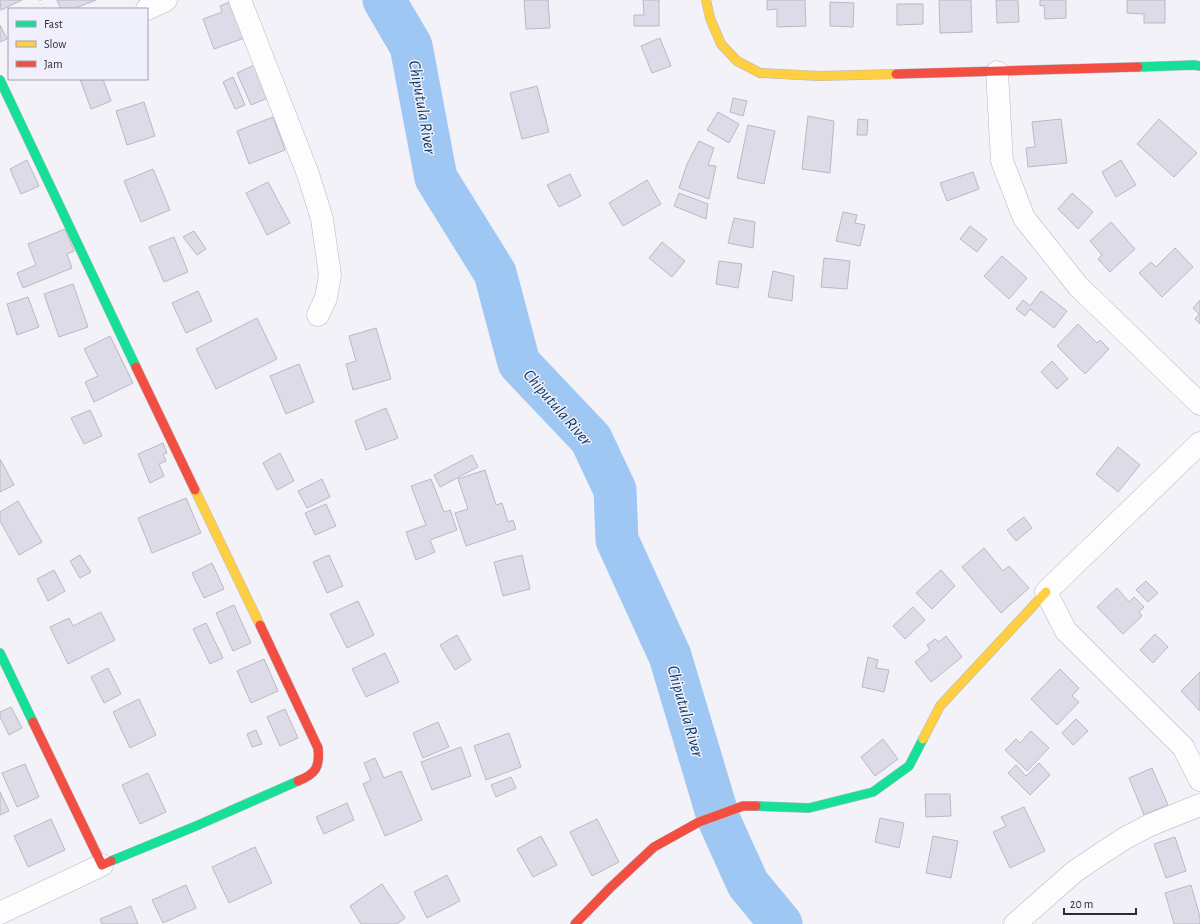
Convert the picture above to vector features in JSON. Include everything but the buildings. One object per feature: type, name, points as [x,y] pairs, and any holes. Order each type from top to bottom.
[{"type":"street","points":[[148,9],[166,0]]},
{"type":"street","points":[[240,0],[308,174],[322,219],[330,275],[326,298],[318,315]]},
{"type":"street","points":[[706,0],[710,18],[721,44],[737,61],[760,73],[819,76],[1200,66]]},
{"type":"street","points":[[997,72],[1002,161],[1024,218],[1078,286],[1200,404]]},
{"type":"street","points":[[0,80],[318,748],[319,759],[315,771],[304,779],[102,865],[0,914]]},
{"type":"street","points":[[575,924],[610,888],[654,847],[699,822],[743,806],[809,808],[873,792],[909,766],[940,706],[1046,592],[1200,443]]},
{"type":"street","points":[[1046,592],[1066,631],[1183,747],[1200,780]]},
{"type":"street","points":[[0,653],[102,865]]},
{"type":"street","points":[[1015,924],[1074,872],[1105,851],[1150,825],[1200,805]]},
{"type":"waterway","name":"Chiputula River","points":[[384,0],[411,46],[436,178],[495,273],[519,363],[591,439],[615,490],[617,540],[670,656],[719,820],[748,884],[781,924]]},
{"type":"traffic: fast","points":[[1138,67],[1200,66]]},
{"type":"traffic: fast","points":[[0,80],[136,367]]},
{"type":"traffic: fast","points":[[0,653],[33,722]]},
{"type":"traffic: fast","points":[[756,806],[809,808],[873,792],[909,766],[923,739]]},
{"type":"traffic: fast","points":[[111,861],[196,826],[298,781]]},
{"type":"traffic: slow","points":[[706,0],[710,18],[721,44],[737,61],[760,73],[819,76],[896,74]]},
{"type":"traffic: slow","points":[[195,490],[260,625]]},
{"type":"traffic: slow","points":[[923,739],[940,706],[1046,592]]},
{"type":"traffic: jam","points":[[896,74],[1138,67]]},
{"type":"traffic: jam","points":[[136,367],[195,490]]},
{"type":"traffic: jam","points":[[260,625],[318,748],[316,769],[309,776],[298,781]]},
{"type":"traffic: jam","points":[[33,722],[102,865],[111,861]]},
{"type":"traffic: jam","points":[[575,924],[610,888],[654,847],[699,822],[743,806],[756,806]]}]
